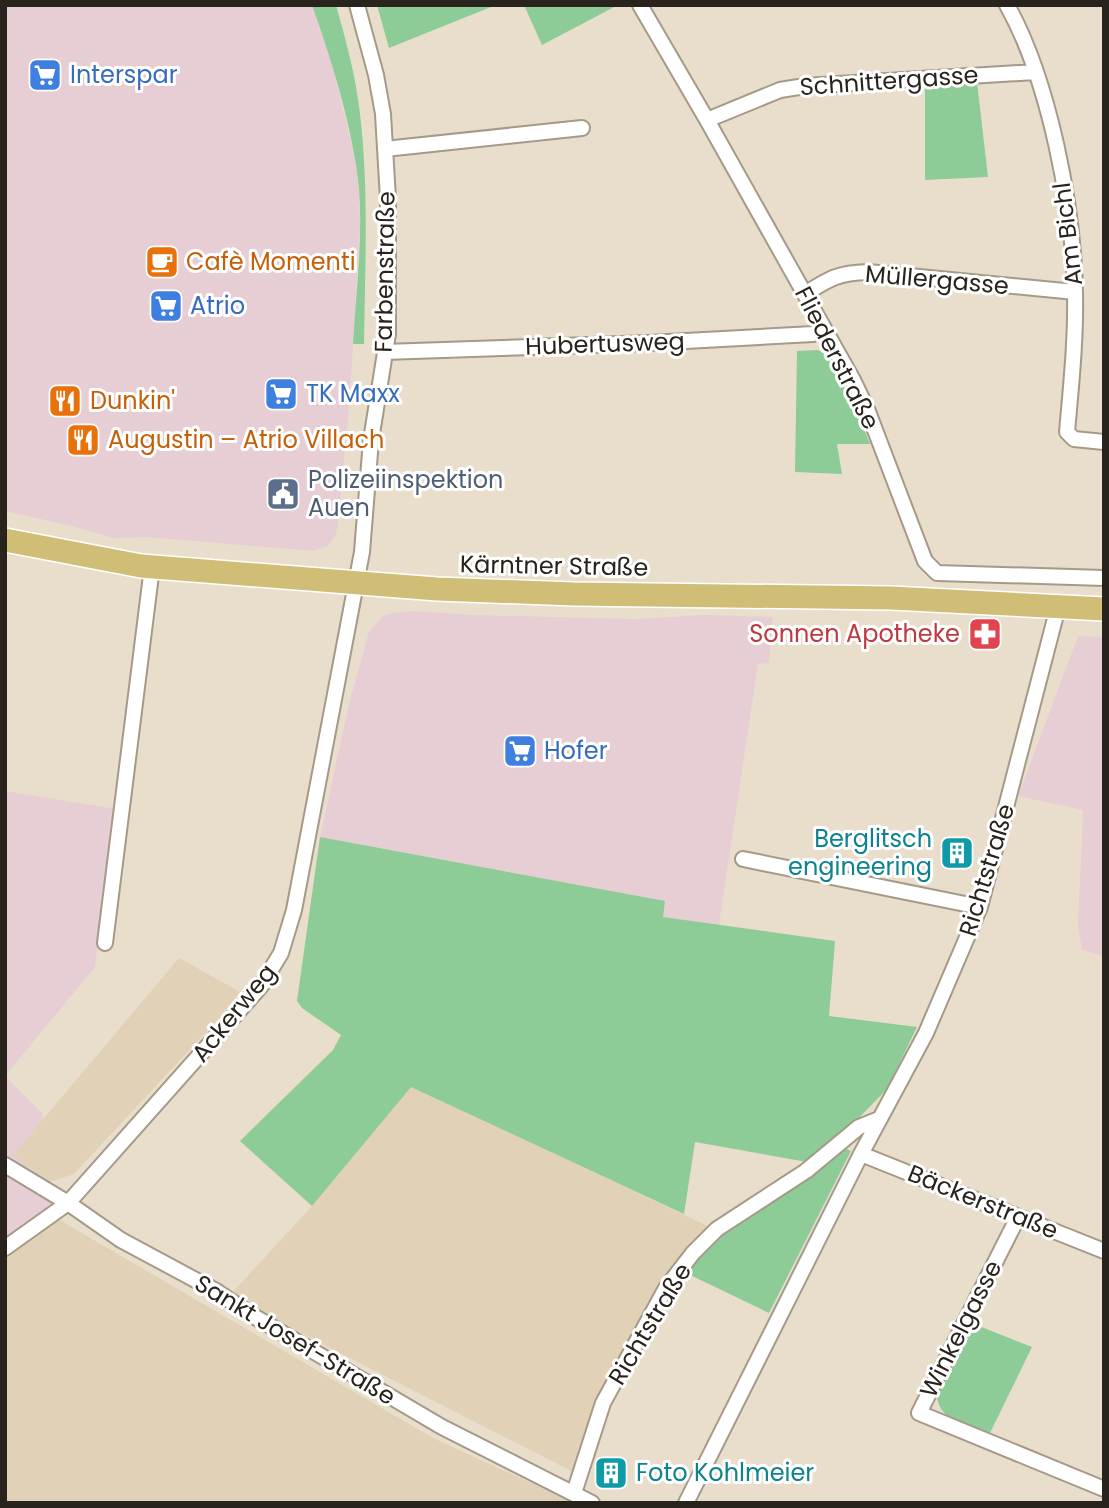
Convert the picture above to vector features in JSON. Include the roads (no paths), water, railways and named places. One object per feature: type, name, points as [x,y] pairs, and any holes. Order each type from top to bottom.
[{"type":"main road","name":"Kärntner Straße","points":[[5,540],[152,567],[356,583],[527,592],[891,598],[1104,609]]},
{"type":"street","name":"Farbenstraße","points":[[356,583],[362,552],[371,440],[388,334],[388,199],[385,149],[376,75],[358,5]]},
{"type":"street","name":"Fliederstraße","points":[[640,5],[805,294],[867,409],[925,561],[937,573],[1104,578]]},
{"type":"street","name":"Am Bichl","points":[[1007,5],[1035,72],[1059,158],[1069,224],[1075,292],[1068,432],[1074,439],[1104,442]]},
{"type":"street","name":"Schnittergasse","points":[[707,120],[780,90],[805,86],[1035,72]]},
{"type":"street","points":[[385,149],[582,128]]},
{"type":"street","name":"Müllergasse","points":[[805,294],[828,279],[845,273],[868,272],[1075,292]]},
{"type":"street","name":"Hubertusweg","points":[[384,352],[676,342],[813,334],[824,329]]},
{"type":"street","points":[[105,943],[152,567]]},
{"type":"street","name":"Ackerweg","points":[[5,1248],[68,1203],[261,986],[281,953],[294,910],[356,583]]},
{"type":"street","name":"Richtstraße","points":[[686,1503],[861,1153],[935,1013],[980,907],[1058,607]]},
{"type":"street","points":[[743,859],[980,907]]},
{"type":"street","name":"Richtstraße","points":[[574,1493],[603,1403],[666,1288],[693,1253],[717,1229],[806,1171],[859,1127],[879,1119]]},
{"type":"street","name":"Bäckerstraße","points":[[861,1153],[1104,1251]]},
{"type":"street","name":"Sankt Josef-Straße","points":[[5,1165],[68,1203],[121,1240],[216,1291],[250,1314],[442,1427],[592,1503]]},
{"type":"street","name":"Winkelgasse","points":[[1018,1217],[919,1413],[1104,1489]]},
{"type":"place","name":"Interspar","points":[[45,75]]},
{"type":"place","name":"Cafè Momenti","points":[[162,262]]},
{"type":"place","name":"Atrio","points":[[166,306]]},
{"type":"place","name":"TK Maxx","points":[[281,394]]},
{"type":"place","name":"Dunkin'","points":[[65,401]]},
{"type":"place","name":"Augustin – Atrio Villach","points":[[83,440]]},
{"type":"place","name":"Polizeiinspektion Auen","points":[[283,494]]},
{"type":"place","name":"Sonnen Apotheke","points":[[985,634]]},
{"type":"place","name":"Hofer","points":[[520,751]]},
{"type":"place","name":"Berglitsch engineering","points":[[957,853]]},
{"type":"place","name":"Foto Kohlmeier","points":[[611,1473]]}]
